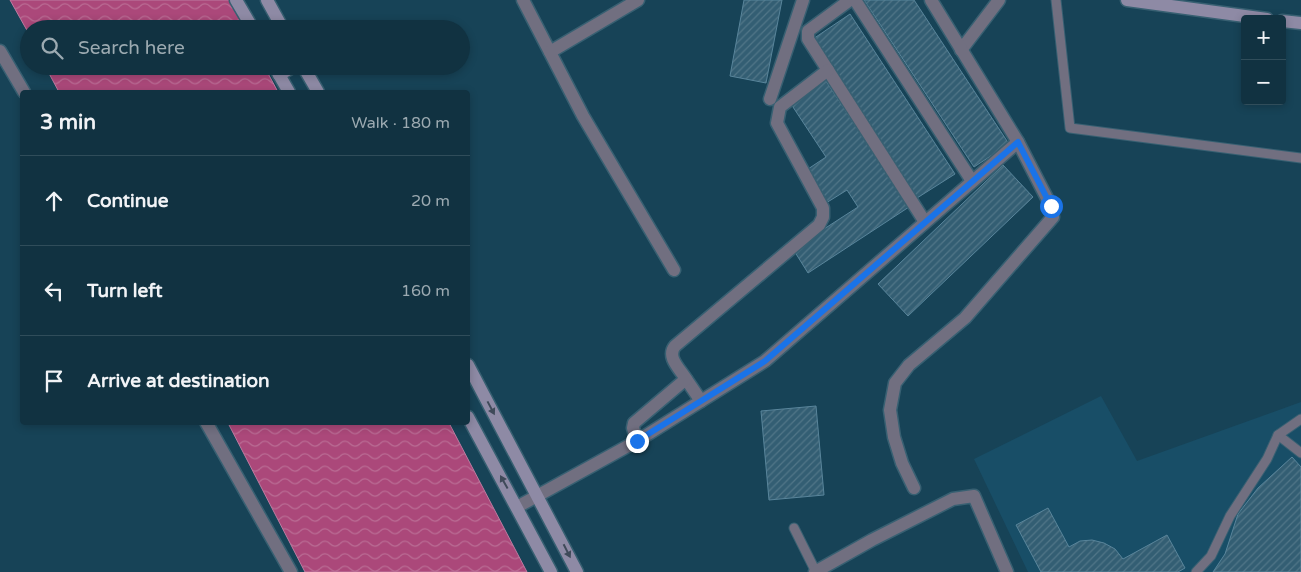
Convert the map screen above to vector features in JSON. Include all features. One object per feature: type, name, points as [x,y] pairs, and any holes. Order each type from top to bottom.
[{"type":"street","points":[[236,0],[247,20]]},
{"type":"street","points":[[267,0],[278,20]]},
{"type":"street","points":[[523,0],[583,116],[674,270]]},
{"type":"street","points":[[550,52],[638,0]]},
{"type":"street","points":[[770,99],[803,0]]},
{"type":"street","points":[[850,0],[808,31],[808,39],[925,222]]},
{"type":"street","points":[[855,0],[972,181]]},
{"type":"street","points":[[914,488],[902,464],[894,437],[890,410],[895,383],[909,365],[965,318],[1053,217],[1051,206],[1018,142],[931,0]]},
{"type":"street","points":[[961,50],[999,0]]},
{"type":"street","points":[[1127,0],[1156,2],[1241,15]]},
{"type":"street","points":[[1286,21],[1301,23]]},
{"type":"street","points":[[0,51],[23,90]]},
{"type":"street","points":[[701,401],[672,357],[675,346],[819,225],[823,217],[822,208],[777,123],[777,115],[780,106],[828,70]]},
{"type":"street","points":[[279,75],[289,90]]},
{"type":"street","points":[[308,75],[317,90]]},
{"type":"street","points":[[517,507],[637,441],[765,361],[1018,142]]},
{"type":"street","points":[[470,369],[577,572]]},
{"type":"street","points":[[637,441],[634,423],[686,379]]},
{"type":"street","points":[[470,421],[551,572]]},
{"type":"street","points":[[208,425],[291,572]]},
{"type":"street","points":[[816,572],[872,540],[952,499],[974,496],[1007,572]]},
{"type":"lane","points":[[1056,0],[1070,128],[1301,158]]},
{"type":"lane","points":[[1196,572],[1211,556],[1230,516],[1267,459],[1278,435],[1301,419]]},
{"type":"lane","points":[[1278,435],[1301,453]]},
{"type":"lane","points":[[794,528],[816,572]]},
{"type":"shaded area","points":[[1101,396],[1137,461],[1301,402],[1301,572],[1028,572],[974,459]]},
{"type":"water","points":[[10,0],[230,0],[240,20],[21,20]]},
{"type":"water","points":[[50,75],[269,75],[277,90],[58,90]]},
{"type":"water","points":[[229,425],[450,425],[527,572],[305,572]]},
{"type":"building","points":[[744,0],[782,0],[766,83],[730,76]]},
{"type":"building","points":[[864,0],[914,0],[1009,144],[974,167]]},
{"type":"building","points":[[850,14],[955,174],[917,198],[813,39]]},
{"type":"building","points":[[824,78],[909,207],[808,273],[793,249],[858,207],[847,190],[826,203],[805,171],[826,157],[789,101]]},
{"type":"building","points":[[1003,165],[1033,197],[908,316],[878,284]]},
{"type":"building","points":[[816,406],[824,495],[769,500],[761,411]]},
{"type":"building","points":[[1292,457],[1301,467],[1301,572],[1213,572],[1225,554],[1238,514],[1258,488]]},
{"type":"building","points":[[1048,508],[1069,547],[1080,541],[1092,540],[1104,543],[1115,549],[1123,559],[1167,535],[1185,568],[1178,572],[1041,572],[1016,525]]},
{"type":"route","points":[[637,441],[765,361],[1018,142],[1051,206]]}]
